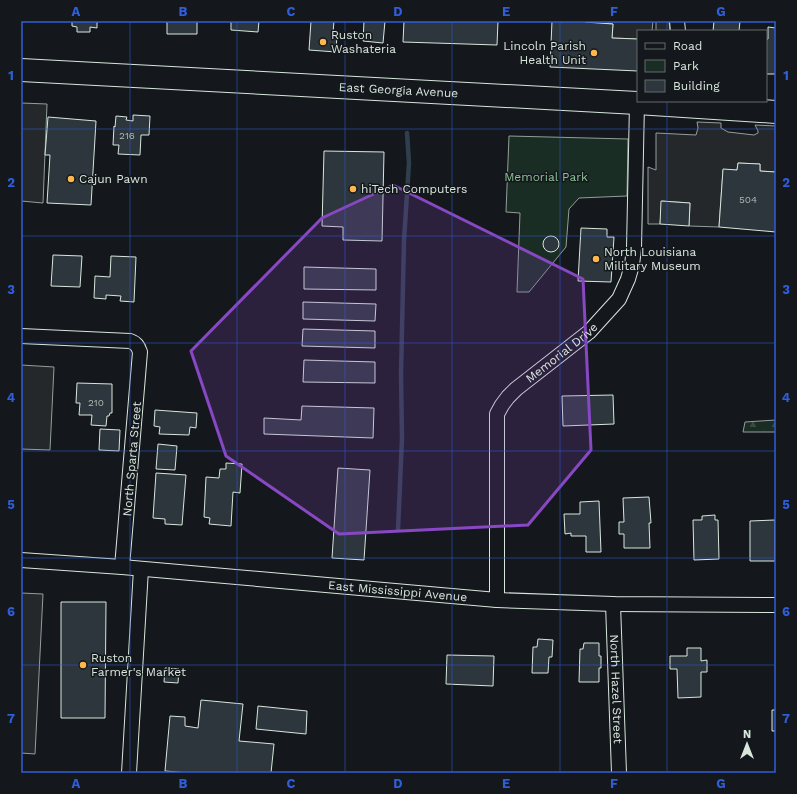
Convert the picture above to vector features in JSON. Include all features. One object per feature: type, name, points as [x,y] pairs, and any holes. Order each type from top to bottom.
[{"type":"main road","name":"East Georgia Avenue","points":[[21,70],[637,104],[685,104],[776,112]]},
{"type":"street","name":"Memorial Drive","points":[[497,600],[498,414],[502,405],[516,389],[590,332],[614,306],[623,291],[634,257],[637,104]]},
{"type":"street","name":"North Sparta Street","points":[[21,336],[130,341],[135,342],[139,346],[140,352],[122,567]]},
{"type":"street","name":"East Mississippi Avenue","points":[[21,560],[122,567],[497,600],[613,604],[776,605]]},
{"type":"street","points":[[131,772],[141,569]]},
{"type":"street","name":"North Hazel Street","points":[[613,604],[619,773]]},
{"type":"highlighted area","points":[[393,185],[583,279],[591,450],[528,525],[339,534],[226,456],[191,351],[322,218]]},
{"type":"green space","name":"Memorial Park","points":[[509,136],[628,139],[627,196],[579,198],[569,209],[566,247],[529,292],[517,292],[520,213],[506,212]]},
{"type":"green space","points":[[776,420],[776,432],[743,432],[745,422]]},
{"type":"shaded area","points":[[608,21],[653,21],[652,30],[637,30],[637,39],[612,38],[613,24],[608,23]]},
{"type":"shaded area","points":[[656,21],[669,21],[670,30],[656,30]]},
{"type":"shaded area","points":[[21,103],[47,104],[43,203],[21,201]]},
{"type":"shaded area","points":[[697,122],[721,123],[721,128],[728,132],[754,135],[758,133],[755,125],[776,126],[776,172],[760,171],[760,164],[738,163],[737,170],[723,170],[719,227],[689,226],[690,203],[662,201],[660,224],[648,224],[648,167],[656,170],[656,133],[696,135],[698,128]]},
{"type":"shaded area","points":[[21,365],[54,367],[50,450],[21,449]]},
{"type":"shaded area","points":[[21,593],[43,594],[35,754],[21,753]]},
{"type":"building","points":[[72,21],[97,21],[97,28],[90,27],[90,32],[77,32],[77,27],[72,26]]},
{"type":"building","points":[[167,21],[197,21],[197,34],[167,34]]},
{"type":"building","points":[[231,21],[259,21],[258,32],[231,30]]},
{"type":"building","name":"Ruston Washateria","points":[[311,21],[334,21],[333,33],[337,33],[336,52],[309,50]]},
{"type":"building","points":[[364,21],[385,21],[383,43],[363,41]]},
{"type":"building","points":[[404,21],[498,21],[497,45],[403,42]]},
{"type":"building","name":"Lincoln Parish Health Unit","points":[[552,21],[585,21],[613,24],[612,38],[637,39],[637,71],[550,67]]},
{"type":"building","points":[[714,21],[740,21],[739,30],[713,30]]},
{"type":"building","points":[[768,27],[776,28],[776,74],[767,74]]},
{"type":"building","points":[[133,115],[150,116],[149,135],[141,135],[140,155],[118,154],[119,145],[113,145],[116,116],[127,117],[126,120],[133,121]]},
{"type":"building","name":"Cajun Pawn","points":[[48,117],[96,121],[91,205],[47,203],[50,155],[45,155]]},
{"type":"building","name":"hiTech Computers","points":[[324,151],[384,152],[382,241],[343,240],[343,227],[322,226]]},
{"type":"building","points":[[738,163],[760,164],[760,171],[776,172],[776,232],[719,227],[723,169],[737,170]]},
{"type":"building","points":[[661,201],[690,203],[689,226],[660,224]]},
{"type":"building","name":"North Louisiana Military Museum","points":[[581,228],[607,229],[607,237],[614,237],[611,282],[578,281]]},
{"type":"building","points":[[551,236],[558,241],[559,244],[554,251],[551,252],[544,247],[543,244],[548,237]]},
{"type":"building","points":[[53,255],[82,256],[80,287],[51,286]]},
{"type":"building","points":[[111,256],[136,257],[134,302],[120,301],[121,296],[106,295],[106,299],[94,298],[95,276],[110,277]]},
{"type":"building","points":[[304,267],[376,269],[376,290],[304,289]]},
{"type":"building","points":[[303,302],[376,304],[375,321],[303,319]]},
{"type":"building","points":[[303,329],[375,331],[375,348],[302,346]]},
{"type":"building","points":[[304,360],[375,362],[375,383],[303,382]]},
{"type":"building","points":[[77,383],[112,384],[112,413],[107,416],[106,426],[91,425],[92,415],[79,415],[80,403],[76,403]]},
{"type":"building","points":[[613,395],[614,424],[563,426],[562,396]]},
{"type":"building","points":[[302,406],[374,408],[373,438],[264,434],[264,418],[301,420]]},
{"type":"building","points":[[155,410],[197,413],[196,428],[190,427],[189,435],[159,434],[160,427],[154,426]]},
{"type":"building","points":[[100,429],[120,430],[119,451],[99,450]]},
{"type":"building","points":[[158,444],[177,446],[175,470],[156,469]]},
{"type":"building","points":[[226,463],[242,464],[240,493],[233,492],[231,526],[209,524],[210,518],[204,517],[206,477],[219,478],[220,469],[226,469]]},
{"type":"building","points":[[338,468],[370,470],[364,560],[332,558]]},
{"type":"building","points":[[156,473],[186,475],[182,525],[165,524],[165,519],[153,518]]},
{"type":"building","points":[[649,497],[651,523],[649,523],[650,548],[624,548],[624,534],[619,534],[619,522],[624,522],[623,498]]},
{"type":"building","points":[[599,501],[601,552],[586,552],[586,536],[571,536],[571,533],[565,534],[564,514],[580,514],[580,502]]},
{"type":"building","points":[[715,515],[715,520],[718,520],[719,559],[694,560],[693,520],[702,520],[702,516]]},
{"type":"building","points":[[775,520],[775,561],[750,561],[750,521]]},
{"type":"building","points":[[61,602],[106,602],[105,718],[61,718]]},
{"type":"building","points":[[538,639],[553,640],[552,657],[549,657],[548,673],[532,673],[533,647],[537,647]]},
{"type":"building","points":[[584,643],[599,643],[601,668],[599,668],[599,682],[579,682],[580,649],[583,649]]},
{"type":"building","points":[[687,648],[701,648],[701,661],[707,660],[707,672],[701,672],[701,697],[678,698],[677,669],[670,669],[670,656],[687,656]]},
{"type":"building","points":[[447,655],[494,656],[493,686],[446,684]]},
{"type":"building","points":[[165,668],[179,669],[178,683],[164,682]]},
{"type":"building","points":[[201,700],[243,704],[239,741],[274,744],[271,773],[189,773],[165,771],[170,716],[185,717],[185,726],[198,728]]},
{"type":"building","points":[[258,706],[307,711],[306,734],[256,729]]},
{"type":"building","points":[[772,710],[776,710],[776,731],[772,731]]},
{"type":"waterway","points":[[398,530],[402,438],[401,374],[404,240],[409,163],[407,133]]},
{"type":"place","name":"Ruston Washateria","points":[[323,42]]},
{"type":"place","name":"Lincoln Parish Health Unit","points":[[594,53]]},
{"type":"place","name":"Cajun Pawn","points":[[71,179]]},
{"type":"place","name":"hiTech Computers","points":[[353,189]]},
{"type":"place","name":"North Louisiana Military Museum","points":[[596,259]]},
{"type":"place","name":"Ruston Farmer's Market","points":[[83,665]]}]
